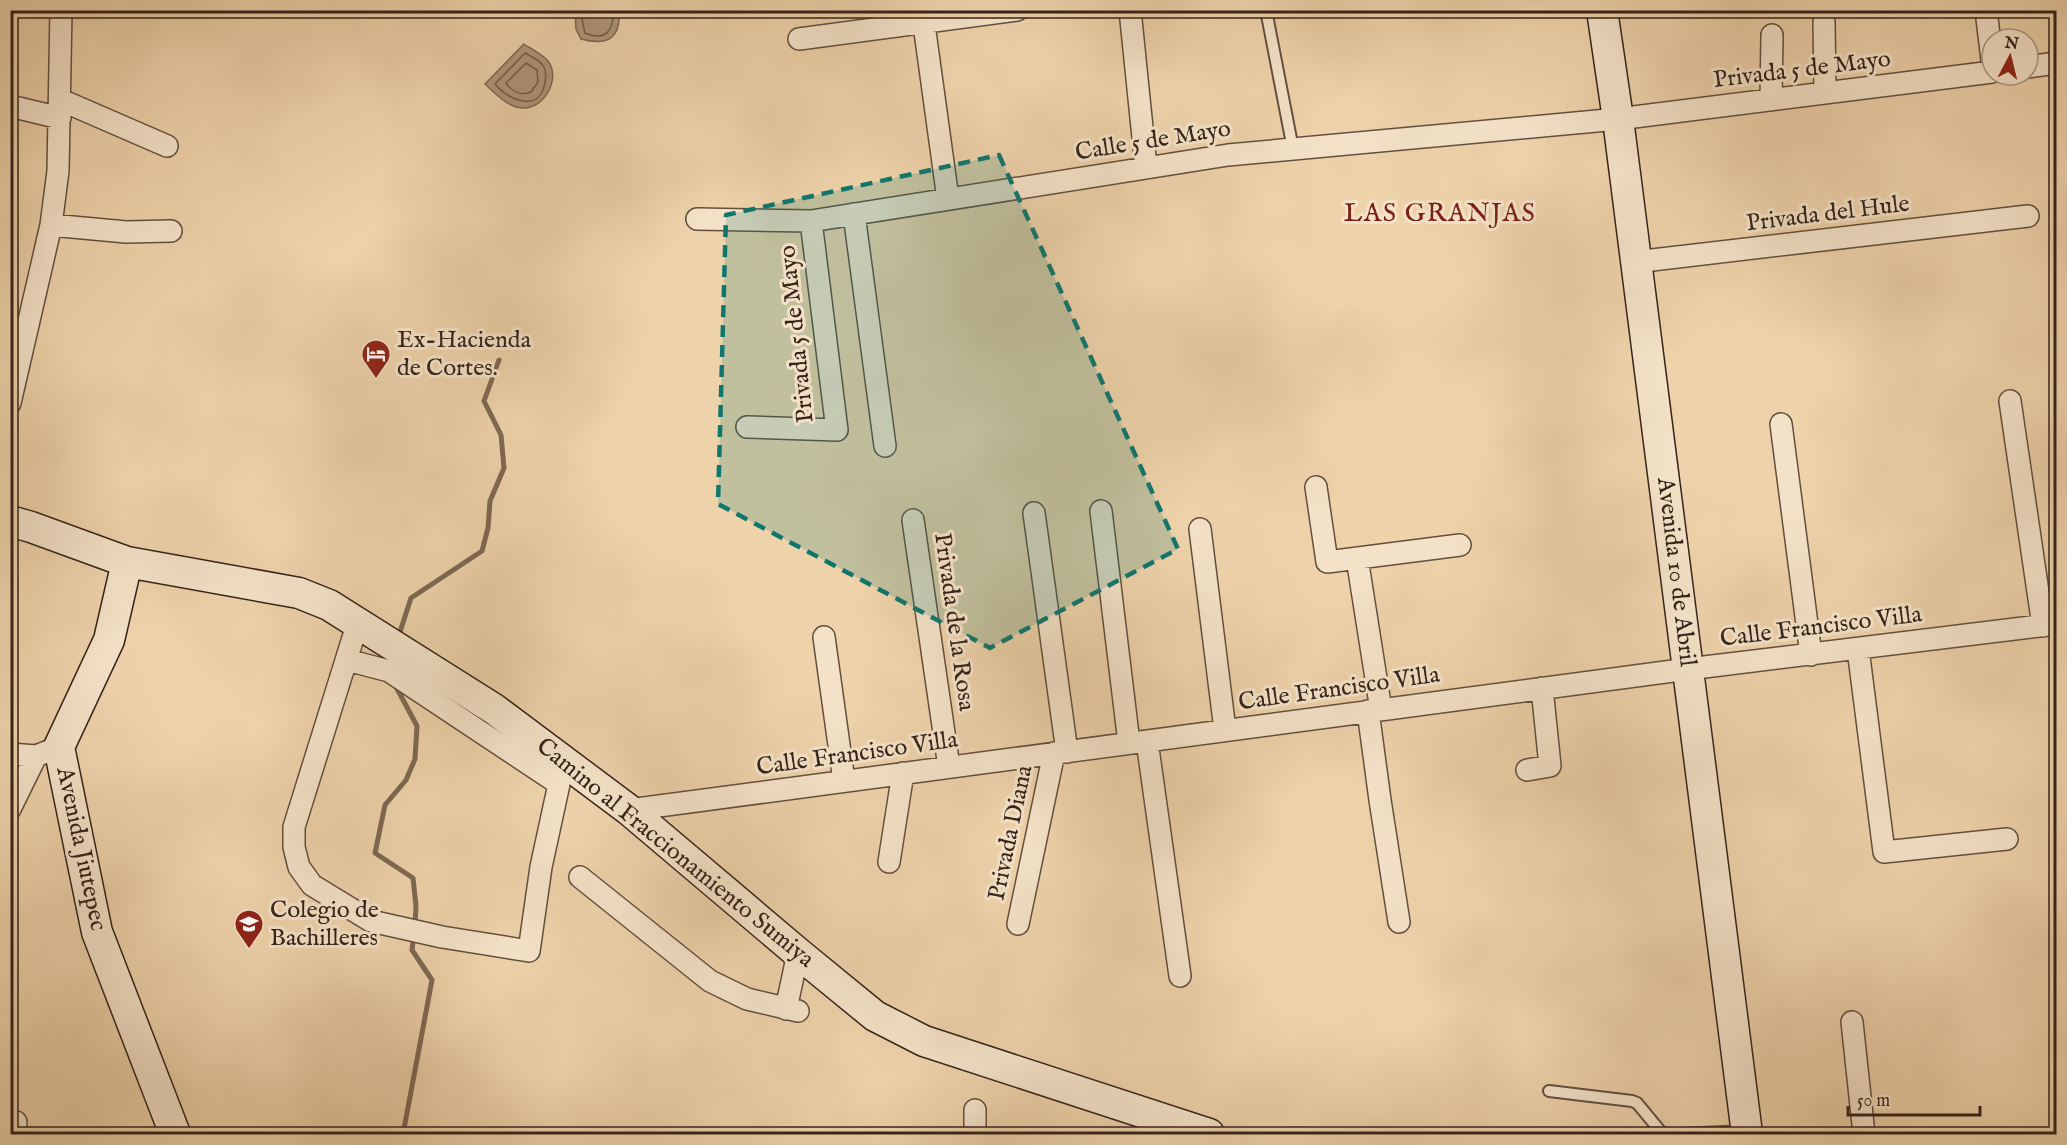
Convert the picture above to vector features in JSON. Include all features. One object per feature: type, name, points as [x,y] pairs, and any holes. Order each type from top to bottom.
[{"type":"street","points":[[11,393],[51,225],[58,171],[62,10]]},
{"type":"street","points":[[799,39],[923,16],[1017,10]]},
{"type":"street","points":[[1130,10],[1146,168]]},
{"type":"street","name":"Avenida 10 de Abril","points":[[1602,10],[1618,119],[1747,1133]]},
{"type":"street","points":[[1986,10],[1988,27]]},
{"type":"street","points":[[923,16],[948,199]]},
{"type":"street","points":[[1824,22],[1825,93]]},
{"type":"street","points":[[1771,100],[1772,35]]},
{"type":"street","points":[[2040,65],[2056,63]]},
{"type":"street","name":"Privada 5 de Mayo","points":[[1618,119],[1980,74]]},
{"type":"street","points":[[10,106],[60,109],[167,146]]},
{"type":"street","name":"Calle 5 de Mayo","points":[[697,219],[811,221],[1228,155],[1618,119]]},
{"type":"street","points":[[854,214],[885,446]]},
{"type":"street","name":"Privada del Hule","points":[[1635,262],[2028,216]]},
{"type":"street","name":"Privada 5 de Mayo","points":[[747,427],[837,430],[811,221]]},
{"type":"street","points":[[51,225],[126,232],[171,231]]},
{"type":"street","points":[[2010,401],[2050,625]]},
{"type":"street","points":[[1781,424],[1811,655]]},
{"type":"street","points":[[1316,487],[1327,562],[1460,545]]},
{"type":"street","points":[[1101,511],[1138,742],[1180,976]]},
{"type":"street","name":"Privada Diana","points":[[1018,924],[1061,752],[1034,513]]},
{"type":"street","name":"Privada de la Rosa","points":[[913,520],[949,767]]},
{"type":"street","name":"Camino al Fraccionamiento Sumiya","points":[[10,521],[32,526],[127,562],[299,593],[329,605],[494,709],[629,810],[875,1016],[924,1041],[1209,1134]]},
{"type":"street","points":[[1200,529],[1225,730]]},
{"type":"street","points":[[1357,558],[1375,710],[1380,800],[1399,922]]},
{"type":"street","name":"Avenida Jiutepec","points":[[127,562],[110,640],[48,751],[97,932],[175,1134]]},
{"type":"street","points":[[347,660],[389,671],[559,784],[541,867],[529,951],[442,937],[371,921],[312,885],[299,867],[294,847],[294,827],[358,622]]},
{"type":"street","name":"Calle Francisco Villa","points":[[629,810],[1542,688],[2050,625]]},
{"type":"street","points":[[824,637],[844,781]]},
{"type":"street","points":[[1858,649],[1884,852],[2007,839]]},
{"type":"street","points":[[1527,770],[1550,766],[1542,688]]},
{"type":"street","points":[[10,753],[48,751]]},
{"type":"street","points":[[10,809],[48,751]]},
{"type":"street","points":[[889,862],[903,773]]},
{"type":"street","points":[[580,877],[710,981],[747,999],[792,1010],[798,953]]},
{"type":"street","points":[[1852,1022],[1864,1134]]},
{"type":"street","points":[[975,1110],[975,1134]]},
{"type":"lane","points":[[1266,10],[1293,149]]},
{"type":"lane","points":[[1549,1091],[1632,1101],[1637,1103],[1661,1132],[1668,1134]]},
{"type":"lane","points":[[1680,1134],[1747,1133]]},
{"type":"highlighted area","points":[[999,155],[1178,549],[990,648],[718,504],[726,215]]},
{"type":"water","points":[[575,11],[619,11],[618,28],[611,38],[605,41],[581,39],[576,29]]},
{"type":"water","points":[[524,44],[548,61],[553,75],[549,90],[539,103],[519,108],[498,96],[485,84]]},
{"type":"waterway","points":[[398,638],[411,598],[482,551],[488,528],[490,501],[504,468],[501,435],[484,401],[499,360]]},
{"type":"waterway","points":[[394,683],[417,726],[415,759],[406,780],[385,805],[375,853],[413,878],[416,906],[415,925]]},
{"type":"waterway","points":[[403,1134],[432,980],[412,950],[414,934]]},
{"type":"place","name":"Ex-Hacienda de Cortes.","points":[[376,380]]},
{"type":"place","name":"Colegio de Bachilleres","points":[[249,950]]},
{"type":"district","name":"LAS GRANJAS","points":[[1440,213]]}]
